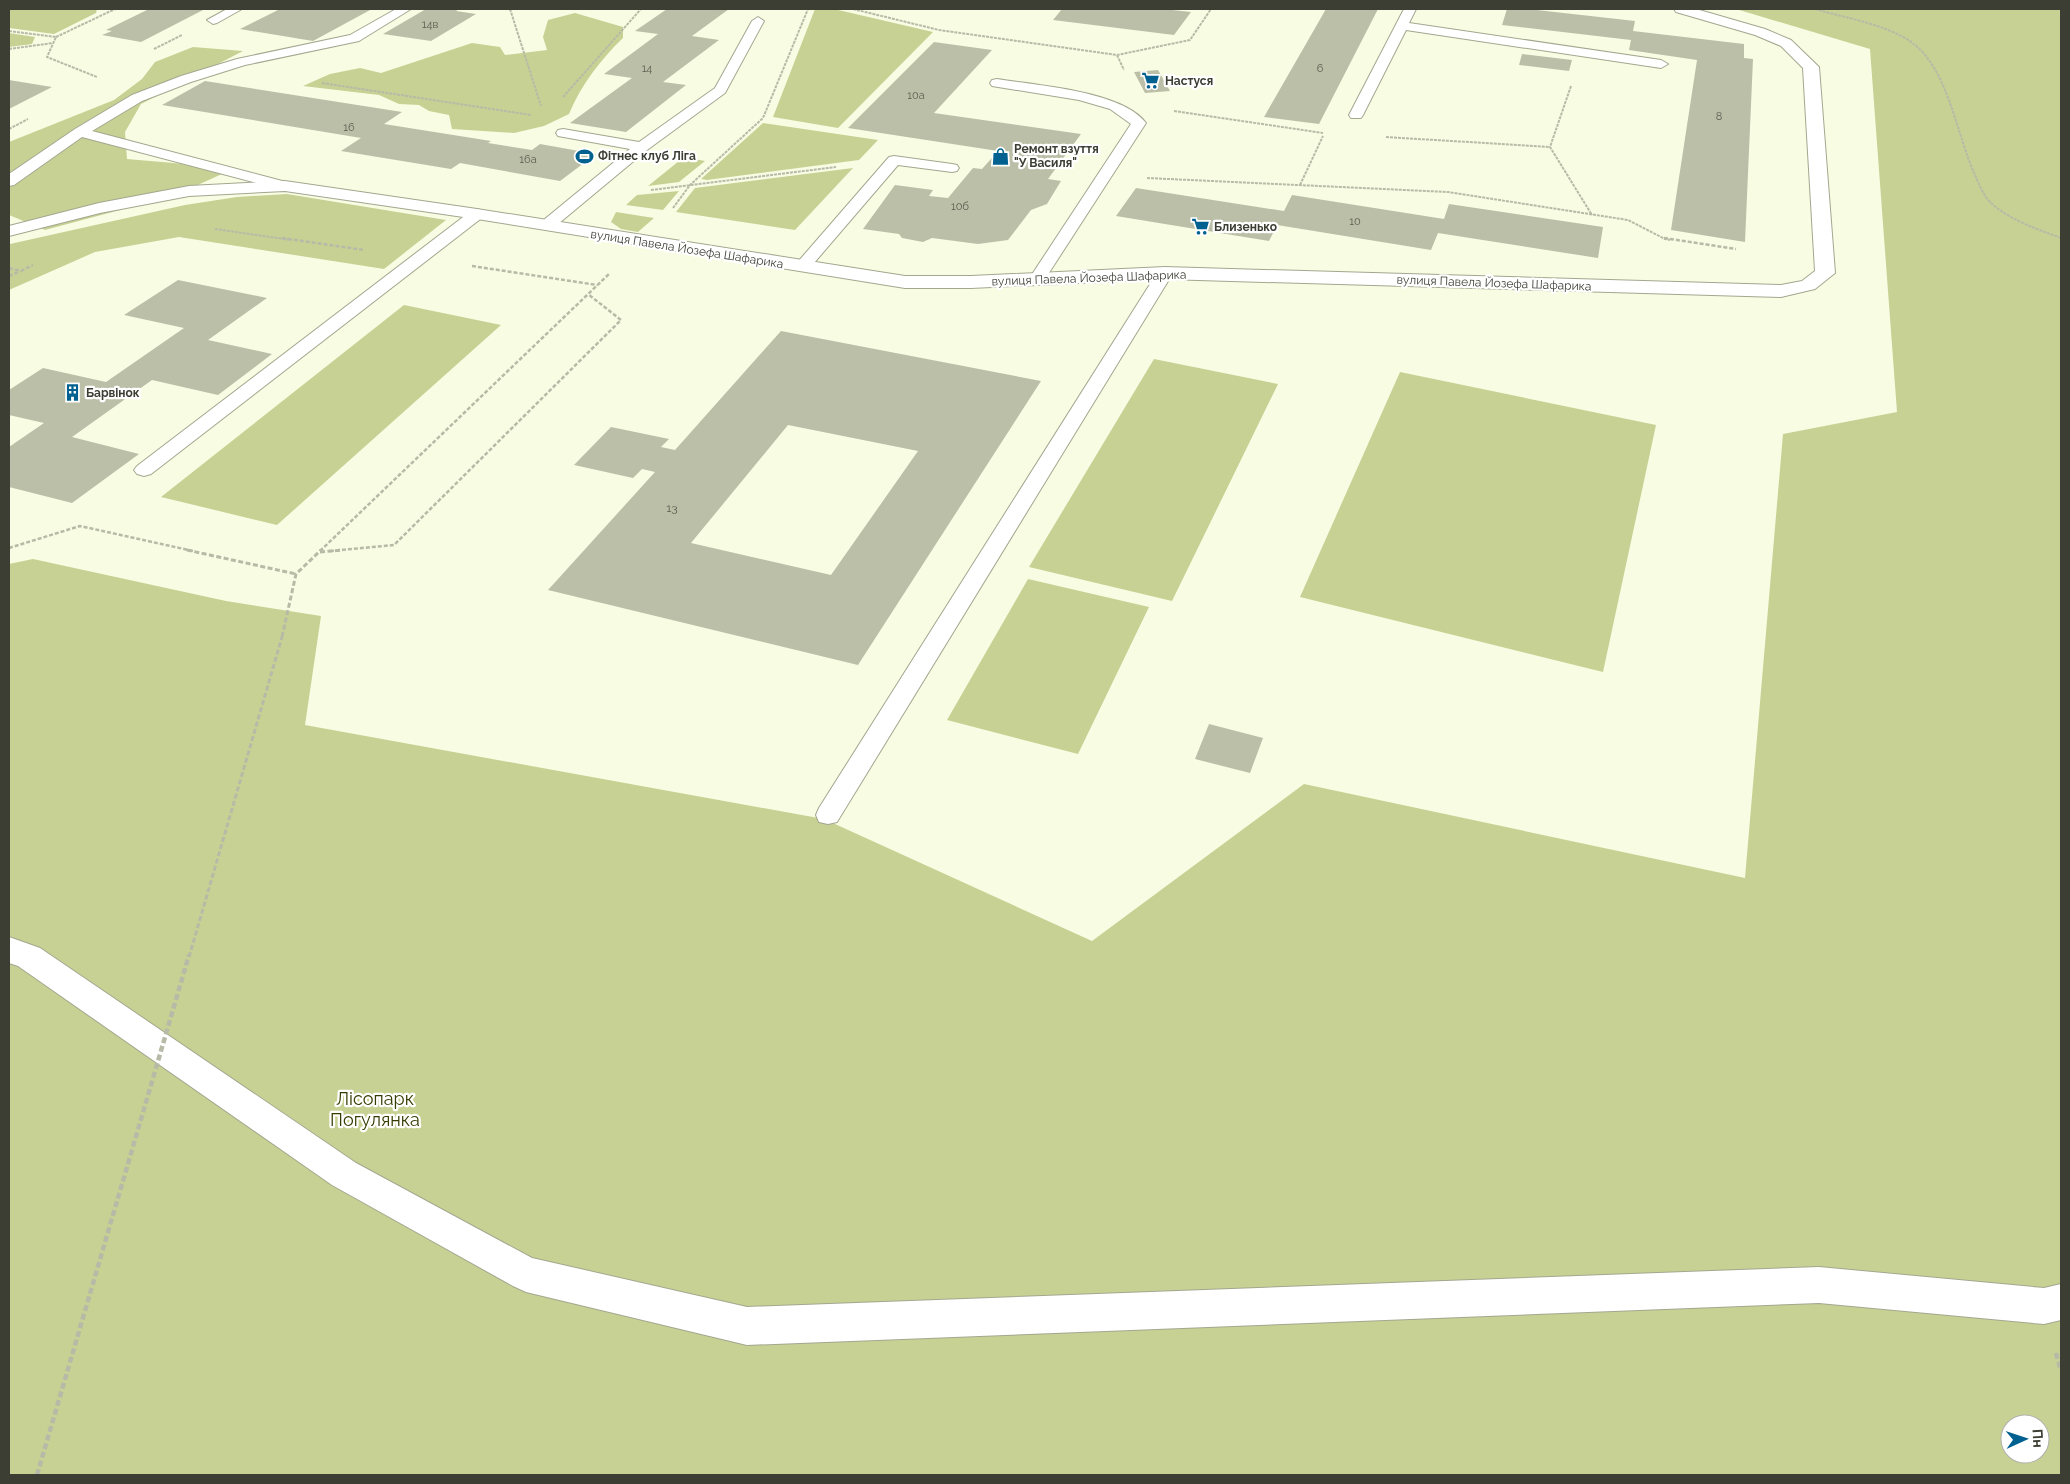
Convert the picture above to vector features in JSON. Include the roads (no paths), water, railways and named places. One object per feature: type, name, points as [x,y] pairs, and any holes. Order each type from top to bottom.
[{"type":"street","name":"вулиця Павела Йозефа Шафарика","points":[[9,231],[99,208],[189,191],[285,186],[477,214],[905,282],[971,282],[1165,273],[1782,291],[1808,285],[1825,273],[1811,67],[1786,44],[1760,32],[1681,9]]},
{"type":"street","points":[[9,950],[29,957],[344,1174],[526,1274],[747,1326],[1820,1285],[2044,1306],[2061,1302]]},
{"type":"lane","points":[[212,20],[236,9]]},
{"type":"lane","points":[[9,182],[14,176],[80,132],[137,98],[186,79],[242,62],[354,38],[405,9]]},
{"type":"lane","points":[[1356,115],[1410,9]]},
{"type":"lane","points":[[546,226],[642,147],[720,90],[758,21]]},
{"type":"lane","points":[[1402,26],[1661,64]]},
{"type":"lane","points":[[997,83],[1080,96],[1115,106],[1139,123],[1037,279]]},
{"type":"lane","points":[[80,132],[285,186]]},
{"type":"lane","points":[[563,133],[642,147]]},
{"type":"lane","points":[[802,267],[894,160],[952,168]]},
{"type":"lane","points":[[144,470],[477,214]]},
{"type":"lane","points":[[828,815],[1165,273]]},
{"type":"place","name":"Настуся","points":[[1151,81]]},
{"type":"place","name":"Фітнес клуб Ліга","points":[[584,156]]},
{"type":"place","name":"Ремонт взуття \"У Василя\"","points":[[1000,156]]},
{"type":"place","name":"Близенько","points":[[1200,227]]},
{"type":"place","name":"Барвінок","points":[[72,393]]},
{"type":"park label","name":"Лісопарк Погулянка","points":[[375,1109]]}]
